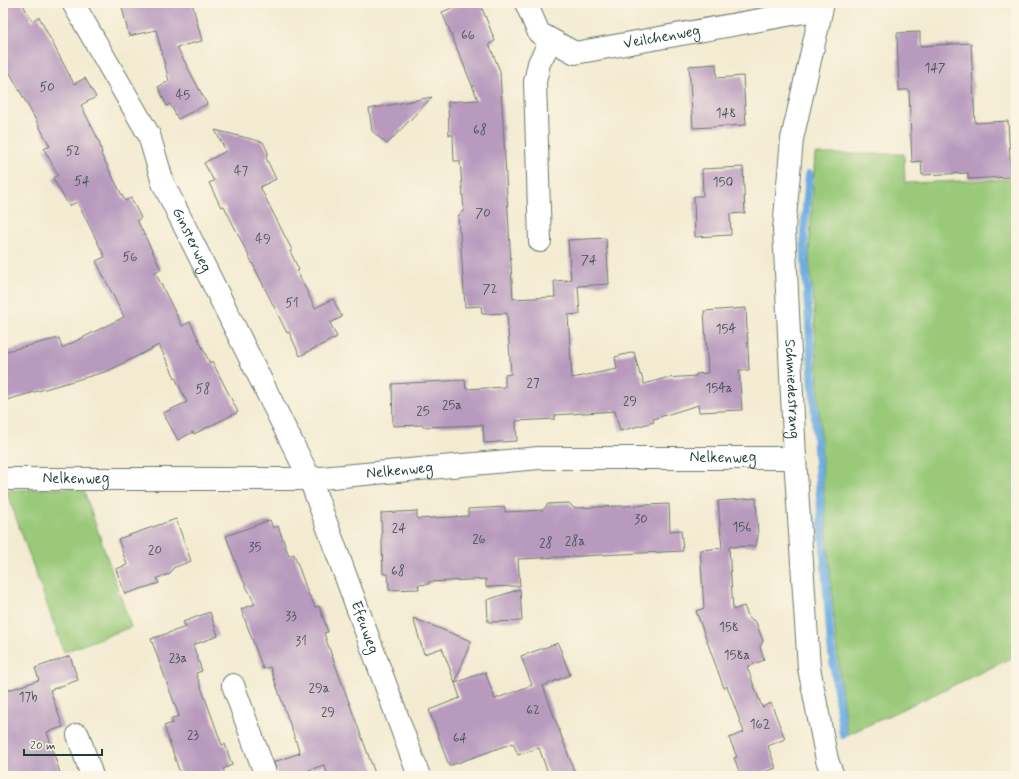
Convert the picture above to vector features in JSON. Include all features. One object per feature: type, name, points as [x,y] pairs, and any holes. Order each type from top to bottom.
[{"type":"street","name":"Ginsterweg","points":[[73,3],[149,135],[163,183],[310,479]]},
{"type":"street","name":"Veilchenweg","points":[[526,3],[540,33],[575,53],[822,6]]},
{"type":"street","name":"Schmiedestrang","points":[[822,6],[792,139],[784,229],[795,458],[809,668],[827,760],[833,776]]},
{"type":"street","points":[[540,241],[535,82],[539,63],[551,40]]},
{"type":"street","name":"Nelkenweg","points":[[3,479],[310,479],[539,458],[795,458]]},
{"type":"street","name":"Efeuweg","points":[[310,479],[419,776]]},
{"type":"street","points":[[233,685],[266,776]]},
{"type":"street","points":[[78,734],[92,776]]},
{"type":"green space","points":[[815,154],[904,154],[905,183],[1016,179],[1016,656],[847,735],[836,643],[824,497],[814,310],[809,258]]},
{"type":"green space","points":[[83,488],[131,627],[64,652],[6,490]]},
{"type":"building","points":[[11,3],[22,3],[32,21],[39,17],[74,84],[85,78],[96,97],[81,105],[99,141],[101,154],[125,201],[131,198],[141,218],[137,220],[161,269],[155,272],[182,326],[190,322],[210,363],[212,361],[238,412],[194,434],[193,432],[178,440],[163,413],[187,402],[159,345],[108,371],[3,401],[3,352],[59,338],[62,348],[124,317],[96,261],[105,257],[89,225],[77,202],[69,206],[53,178],[58,175],[44,149],[50,146],[10,73],[3,77],[3,7]]},
{"type":"building","points":[[121,3],[192,3],[202,41],[177,47],[207,104],[178,119],[170,104],[167,106],[158,87],[169,81],[156,30],[129,36]]},
{"type":"building","points":[[464,3],[480,3],[495,41],[489,44],[500,71],[513,299],[555,297],[554,281],[571,280],[568,240],[606,238],[609,284],[578,286],[580,314],[568,315],[572,378],[617,369],[615,357],[634,352],[644,384],[666,378],[696,376],[696,374],[708,373],[704,311],[746,308],[749,370],[739,370],[742,410],[699,412],[698,405],[653,419],[654,422],[620,431],[615,411],[555,415],[555,419],[516,421],[517,441],[484,443],[483,425],[423,427],[423,425],[393,426],[392,384],[465,380],[466,389],[505,387],[505,375],[511,374],[507,313],[482,314],[481,306],[465,307],[458,216],[464,210],[460,161],[454,161],[453,135],[449,135],[448,102],[478,100],[442,12]]},
{"type":"building","points":[[920,32],[920,46],[971,43],[975,123],[1008,121],[1011,177],[968,179],[968,173],[922,175],[921,161],[912,162],[909,90],[899,90],[897,33]]},
{"type":"building","points":[[716,64],[717,78],[743,76],[746,125],[693,128],[689,66]]},
{"type":"building","points":[[432,97],[387,144],[372,131],[369,109]]},
{"type":"building","points":[[215,130],[263,142],[268,152],[266,158],[276,179],[260,187],[292,250],[290,251],[299,270],[297,271],[315,308],[333,299],[342,317],[330,323],[337,337],[300,356],[289,332],[287,333],[224,206],[221,207],[209,183],[214,181],[204,163],[226,151]]},
{"type":"building","points":[[743,167],[745,213],[730,214],[731,235],[695,237],[694,196],[703,196],[702,169]]},
{"type":"building","points":[[756,498],[758,536],[756,546],[729,547],[733,610],[744,606],[749,618],[756,622],[763,641],[760,647],[764,660],[747,667],[762,707],[771,703],[785,739],[768,746],[776,768],[754,776],[741,776],[734,758],[737,757],[729,738],[744,732],[727,686],[724,688],[696,611],[704,608],[700,550],[722,548],[718,501]]},
{"type":"building","points":[[569,503],[574,508],[669,504],[670,531],[681,530],[683,551],[518,559],[520,586],[486,587],[486,579],[429,582],[429,584],[418,585],[419,589],[389,590],[388,574],[383,574],[381,513],[417,511],[417,519],[468,516],[468,509],[505,507],[505,512],[543,510],[548,504]]},
{"type":"building","points":[[176,519],[191,561],[173,568],[170,574],[157,578],[159,583],[125,594],[116,569],[127,565],[118,539]]},
{"type":"building","points":[[270,520],[273,528],[278,526],[289,556],[294,554],[309,596],[315,607],[319,606],[328,632],[324,633],[328,645],[376,776],[328,776],[324,765],[291,776],[278,776],[274,762],[300,753],[270,667],[263,669],[241,609],[255,604],[240,574],[226,536]]},
{"type":"building","points":[[520,589],[522,621],[488,622],[487,600]]},
{"type":"building","points":[[210,612],[218,636],[193,645],[202,671],[196,673],[222,745],[225,744],[232,765],[223,769],[226,776],[181,776],[164,726],[173,723],[171,719],[179,716],[151,639],[186,627],[183,622]]},
{"type":"building","points":[[413,618],[471,641],[455,683],[442,648],[424,654]]},
{"type":"building","points":[[558,643],[570,675],[543,686],[576,776],[549,776],[539,748],[518,755],[513,743],[449,766],[429,710],[460,698],[455,683],[485,672],[495,699],[532,685],[521,656]]},
{"type":"building","points":[[70,656],[78,680],[50,690],[63,727],[47,732],[61,776],[3,776],[3,692],[39,680],[35,668]]},
{"type":"waterway","points":[[809,174],[804,232],[805,259],[831,646],[843,735]]}]
